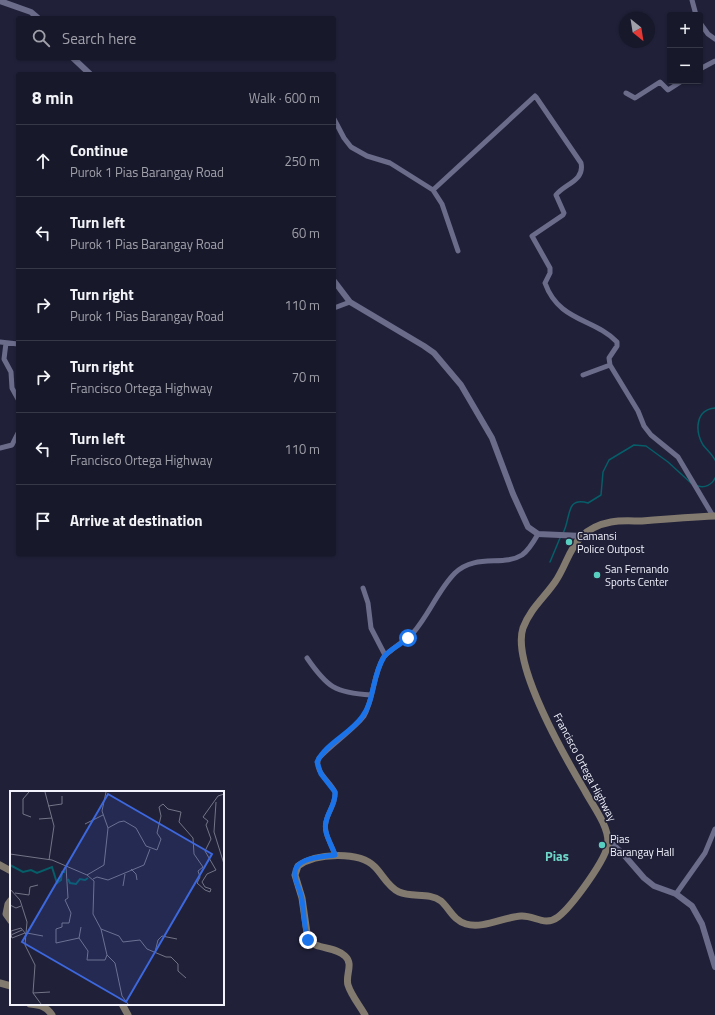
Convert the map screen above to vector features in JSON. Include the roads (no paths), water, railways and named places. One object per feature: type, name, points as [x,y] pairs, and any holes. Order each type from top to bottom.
[{"type":"main road","name":"Francisco Ortega Highway","points":[[608,840],[606,831],[597,812],[551,730],[528,671],[522,647],[521,638],[523,628],[531,612],[554,584],[571,551],[582,536],[596,527],[612,522],[714,516]]},
{"type":"main road","points":[[365,1015],[348,986],[347,979],[349,968],[347,958],[337,951],[316,946],[308,940],[302,898],[295,875],[298,866],[304,861],[335,855],[367,861],[375,866],[395,890],[408,895],[439,900],[455,918],[467,924],[477,925],[524,916],[537,920],[550,921],[559,917],[588,882],[607,849],[608,840]]},
{"type":"main road","points":[[0,865],[10,870]]},
{"type":"main road","points":[[10,901],[6,914],[10,920]]},
{"type":"main road","points":[[0,983],[10,986]]},
{"type":"main road","points":[[41,1005],[52,1015]]},
{"type":"main road","points":[[123,1005],[128,1015]]},
{"type":"street","points":[[692,0],[695,12]]},
{"type":"street","points":[[0,1],[31,12],[36,16]]},
{"type":"street","points":[[703,27],[708,34],[715,39]]},
{"type":"street","points":[[74,60],[88,72]]},
{"type":"street","points":[[703,67],[715,61]]},
{"type":"street","points":[[626,93],[635,98],[660,82],[668,90],[677,84]]},
{"type":"street","points":[[432,190],[535,96],[536,97],[581,164],[582,171],[576,180],[556,195],[564,212],[563,215],[532,236],[550,268],[550,273],[545,283],[549,295],[574,317],[600,330],[617,342],[617,346],[609,358],[610,364],[638,411],[644,426],[651,435],[678,457],[714,516]]},
{"type":"street","points":[[336,123],[344,138],[356,151],[390,163],[432,190],[442,204],[458,251]]},
{"type":"street","points":[[336,284],[350,302],[434,353],[461,386],[492,438],[523,519],[528,527],[538,534],[582,536]]},
{"type":"street","points":[[336,307],[350,302]]},
{"type":"street","points":[[0,342],[16,344]]},
{"type":"street","points":[[6,343],[4,359],[11,372],[12,388],[16,396]]},
{"type":"street","points":[[583,375],[610,364]]},
{"type":"street","points":[[0,448],[12,445],[16,437]]},
{"type":"street","points":[[335,855],[325,827],[328,816],[333,807],[335,792],[321,774],[317,762],[332,745],[361,719],[367,708],[376,674],[385,655],[404,643],[417,628],[456,573],[473,563],[510,559],[522,555],[531,546],[538,534]]},
{"type":"street","points":[[363,588],[368,603],[371,628],[385,655]]},
{"type":"street","points":[[308,658],[322,679],[330,685],[347,692],[371,695]]},
{"type":"street","points":[[676,894],[705,853],[715,829]]},
{"type":"street","points":[[608,840],[624,855],[644,878],[654,886],[676,894],[692,906],[697,914],[708,942],[715,967]]},
{"type":"waterway","points":[[715,408],[704,413],[698,422],[700,439],[715,460]]},
{"type":"waterway","points":[[563,533],[572,506],[581,502],[588,503],[601,495],[603,472],[609,460],[634,445],[646,446],[668,462],[691,483]]},
{"type":"waterway","points":[[698,486],[703,487],[708,485],[715,478]]},
{"type":"waterway","points":[[550,562],[560,538]]},
{"type":"place","name":"Camansi Police Outpost","points":[[569,542]]},
{"type":"place","name":"San Fernando Sports Center","points":[[597,575]]},
{"type":"place","name":"Pias Barangay Hall","points":[[602,845]]},
{"type":"district","name":"Pias","points":[[557,856]]}]
